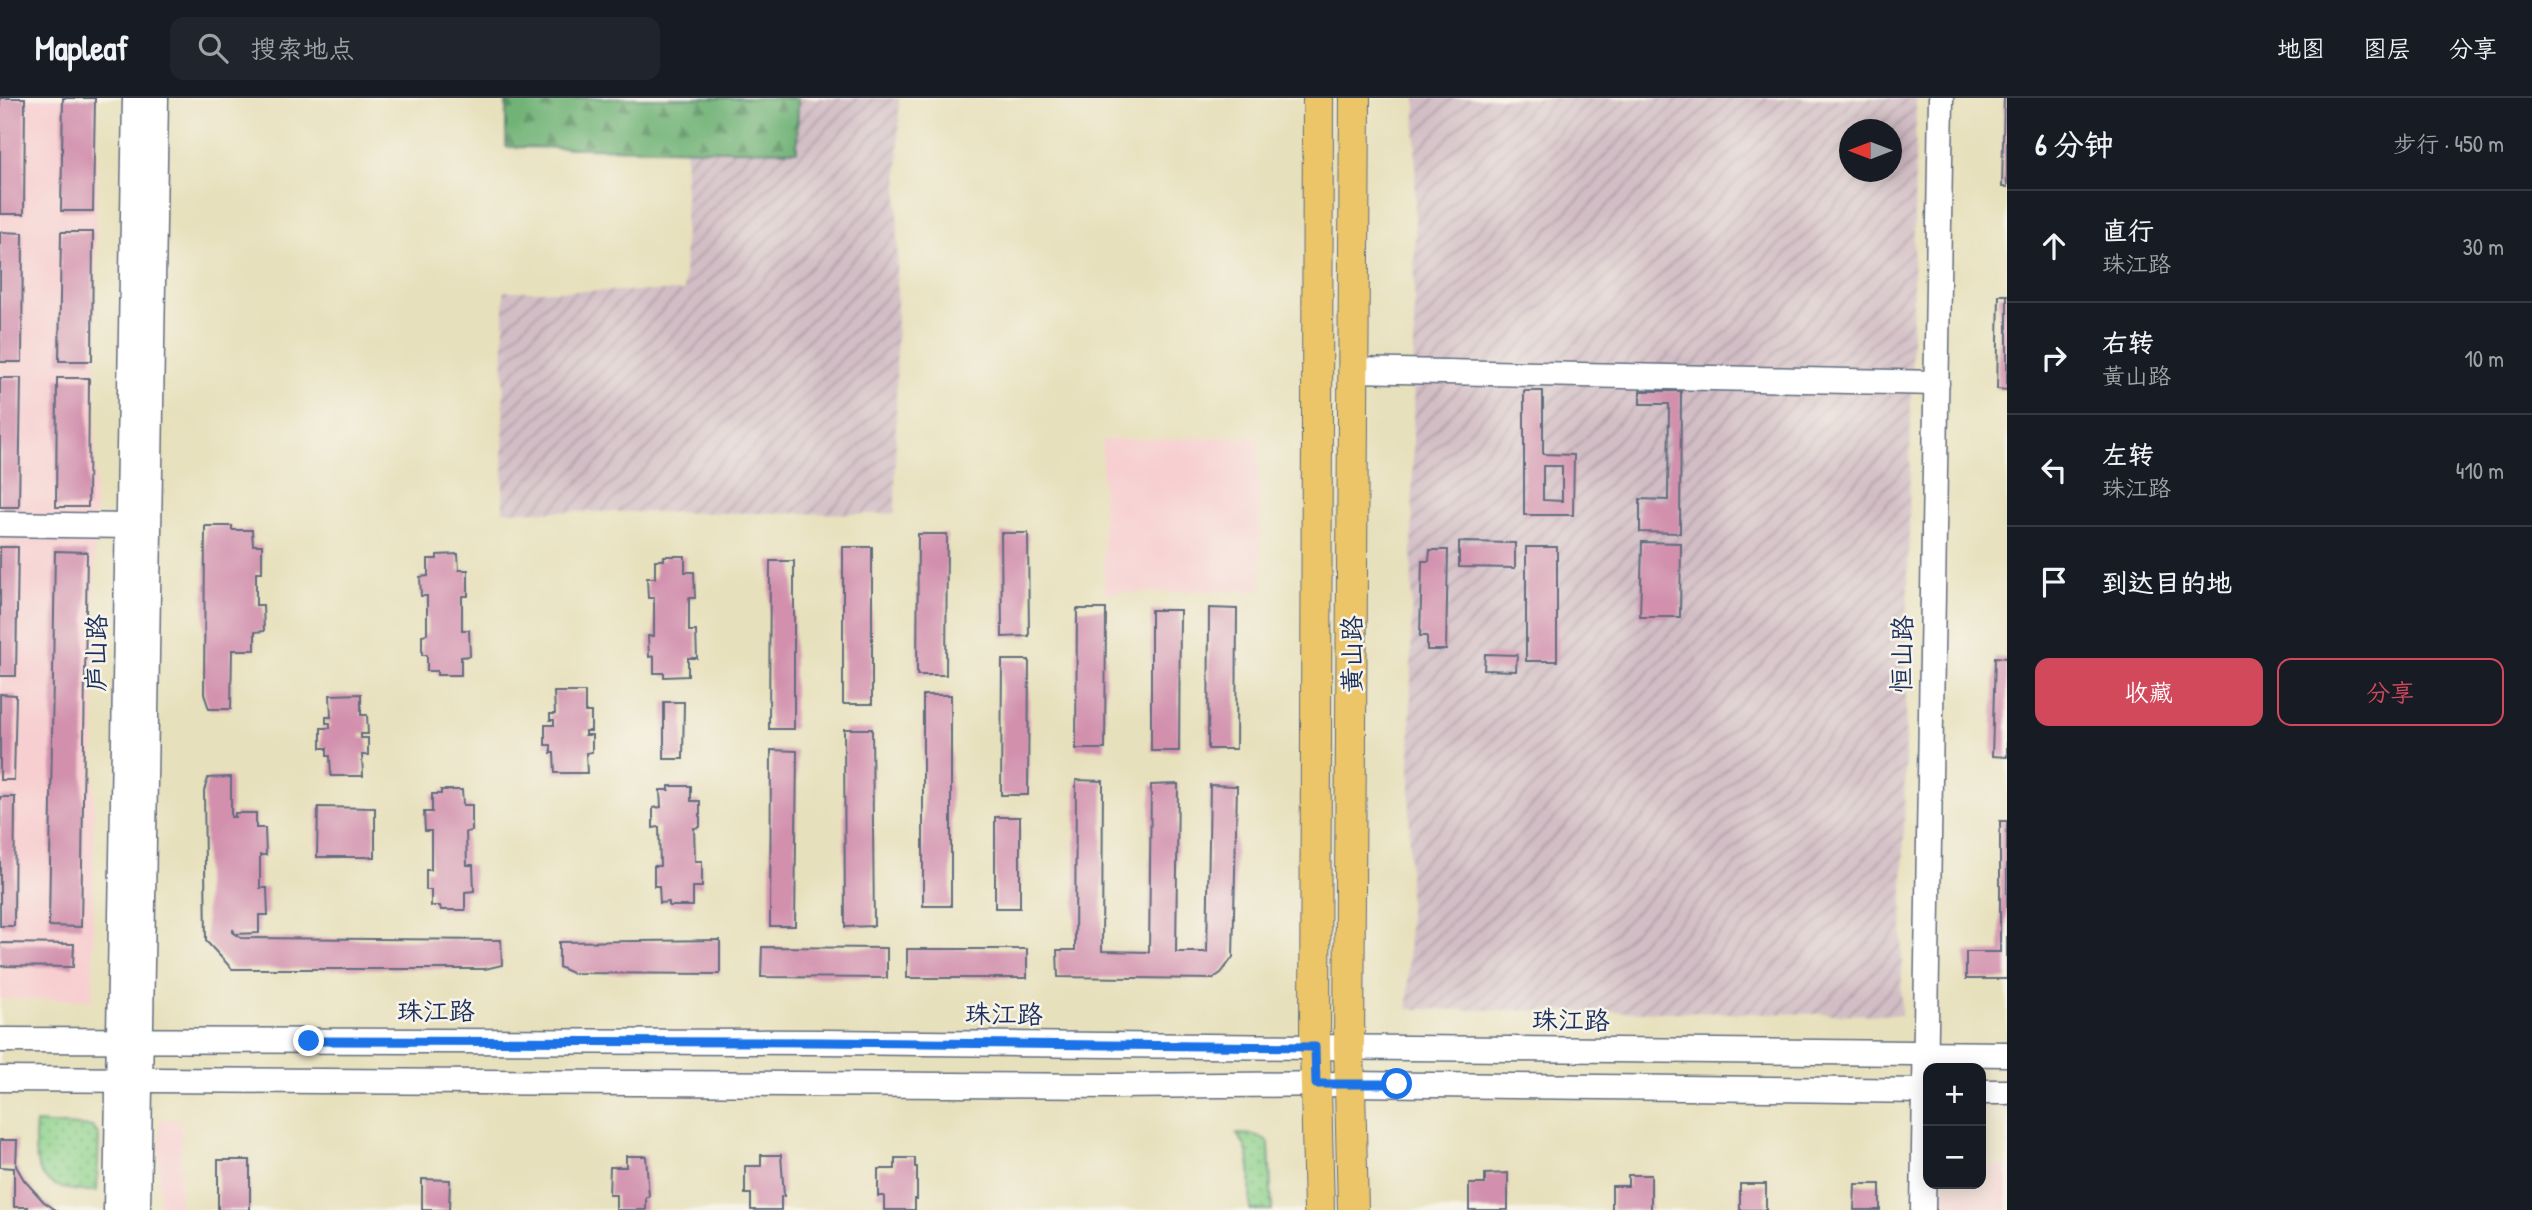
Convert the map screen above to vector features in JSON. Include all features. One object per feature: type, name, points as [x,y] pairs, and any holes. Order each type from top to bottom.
[{"type":"main road","name":"黄山路","points":[[1318,98],[1315,1047],[1319,1210]]},
{"type":"main road","name":"黄山路","points":[[1353,1210],[1349,1047],[1355,98]]},
{"type":"street","name":"庐山路","points":[[135,98],[128,526],[130,1080],[138,1210]]},
{"type":"street","name":"庐山路","points":[[130,1042],[156,98]]},
{"type":"street","name":"恒山路","points":[[1930,98],[1931,383]]},
{"type":"street","name":"恒山路","points":[[1923,1210],[1920,1054],[1931,383],[1941,98]]},
{"type":"street","points":[[1354,370],[1931,383]]},
{"type":"street","points":[[0,524],[128,526]]},
{"type":"street","name":"珠江路","points":[[0,1040],[754,1041],[2007,1055]]},
{"type":"street","points":[[309,1041],[309,1081]]},
{"type":"street","points":[[753,1082],[754,1041]]},
{"type":"street","points":[[955,1084],[956,1043]]},
{"type":"street","points":[[0,1079],[1350,1084],[1922,1091]]},
{"type":"street","name":"庐山路","points":[[116,1210],[130,1080]]},
{"type":"street","name":"恒山路","points":[[1912,1210],[1922,1091]]},
{"type":"street","points":[[1986,1092],[2007,1092]]},
{"type":"shaded area","points":[[0,98],[97,98],[93,1000],[0,999]]},
{"type":"shaded area","points":[[798,98],[899,98],[895,514],[503,511],[504,291],[684,291],[686,148],[797,151]]},
{"type":"shaded area","points":[[1416,98],[1916,98],[1901,1015],[1408,1009]]},
{"type":"shaded area","points":[[1258,437],[1261,590],[1104,593],[1102,440]]},
{"type":"shaded area","points":[[160,1119],[181,1120],[180,1210],[159,1210]]},
{"type":"shaded area","points":[[1986,1166],[2007,1166],[2007,1210],[1935,1210],[1935,1189],[1986,1189]]},
{"type":"green space","points":[[506,98],[798,98],[797,151],[506,147]]},
{"type":"green space","points":[[36,1123],[93,1127],[99,1136],[97,1191],[64,1188],[52,1184],[44,1177],[36,1155]]},
{"type":"green space","points":[[1237,1134],[1259,1137],[1269,1145],[1272,1210],[1250,1210],[1249,1160]]},
{"type":"building","points":[[0,98],[25,98],[24,214],[0,214]]},
{"type":"building","points":[[63,98],[95,98],[93,211],[61,211]]},
{"type":"building","points":[[2004,98],[2007,98],[2007,187],[2002,187]]},
{"type":"building","points":[[0,232],[23,233],[22,362],[0,362]]},
{"type":"building","points":[[61,232],[93,232],[92,361],[59,361]]},
{"type":"building","points":[[1999,295],[2007,295],[2007,390],[1997,389]]},
{"type":"building","points":[[0,378],[21,378],[19,507],[0,507]]},
{"type":"building","points":[[57,378],[89,378],[88,507],[56,507]]},
{"type":"building","points":[[1524,391],[1543,391],[1543,454],[1574,455],[1573,515],[1524,515]],"holes":[[[1543,466],[1562,466],[1562,501],[1543,500]]]},
{"type":"building","points":[[1640,391],[1681,391],[1680,533],[1640,532],[1640,499],[1668,500],[1669,404],[1640,404]]},
{"type":"building","points":[[205,526],[232,526],[232,530],[252,530],[253,545],[262,545],[262,572],[256,572],[256,605],[263,605],[264,631],[255,632],[255,650],[232,650],[231,709],[209,709],[204,694]]},
{"type":"building","points":[[1001,533],[1028,533],[1029,636],[1002,637]]},
{"type":"building","points":[[918,534],[947,534],[946,675],[917,675]]},
{"type":"building","points":[[1459,542],[1515,543],[1515,568],[1459,567]]},
{"type":"building","points":[[1642,542],[1681,543],[1680,617],[1640,617]]},
{"type":"building","points":[[0,547],[18,547],[16,676],[0,676]]},
{"type":"building","points":[[843,547],[872,547],[872,704],[843,704]]},
{"type":"building","points":[[1526,547],[1557,547],[1557,661],[1526,661]]},
{"type":"building","points":[[1430,550],[1448,550],[1446,650],[1427,650],[1427,636],[1420,636],[1422,561],[1429,561]]},
{"type":"building","points":[[55,551],[87,552],[81,927],[49,926]]},
{"type":"building","points":[[458,554],[459,570],[468,570],[468,596],[462,596],[462,630],[469,630],[470,656],[461,657],[461,675],[437,675],[437,671],[427,671],[427,655],[422,655],[422,635],[427,634],[427,596],[421,596],[420,577],[428,576],[428,559],[437,559],[437,555]]},
{"type":"building","points":[[664,556],[685,556],[685,572],[694,572],[695,598],[689,598],[689,631],[696,631],[697,658],[688,658],[688,676],[664,677],[664,673],[654,673],[654,656],[649,657],[648,636],[654,636],[654,598],[648,598],[647,578],[655,578],[655,560],[664,560]]},
{"type":"building","points":[[770,561],[794,561],[794,729],[769,729]]},
{"type":"building","points":[[1209,608],[1237,609],[1236,749],[1208,749]]},
{"type":"building","points":[[1077,609],[1106,609],[1105,749],[1076,749]]},
{"type":"building","points":[[1151,610],[1180,610],[1179,751],[1151,751]]},
{"type":"building","points":[[1485,654],[1517,655],[1516,671],[1484,670]]},
{"type":"building","points":[[1995,657],[2007,658],[2007,757],[1992,756]]},
{"type":"building","points":[[1002,660],[1029,660],[1028,795],[1001,795]]},
{"type":"building","points":[[554,692],[585,692],[585,712],[591,712],[591,731],[585,731],[585,735],[592,735],[592,752],[586,753],[587,773],[555,773],[554,753],[551,753],[551,745],[545,745],[545,725],[554,725],[550,714],[555,714]]},
{"type":"building","points":[[0,694],[16,695],[14,780],[0,780]]},
{"type":"building","points":[[361,694],[361,715],[367,715],[368,734],[361,734],[361,738],[368,738],[368,755],[362,755],[363,776],[331,776],[330,756],[327,756],[327,748],[321,748],[321,728],[330,728],[326,717],[331,717],[330,695]]},
{"type":"building","points":[[923,695],[951,695],[951,906],[923,906]]},
{"type":"building","points":[[664,702],[684,702],[683,759],[664,759]]},
{"type":"building","points":[[844,729],[872,729],[874,926],[845,927]]},
{"type":"building","points":[[771,750],[797,751],[795,926],[770,926]]},
{"type":"building","points":[[231,777],[231,817],[235,817],[235,813],[256,813],[256,828],[265,828],[266,855],[260,855],[260,888],[267,888],[268,915],[259,915],[259,933],[235,934],[233,929],[233,933],[241,938],[501,940],[502,965],[485,969],[232,969],[206,941],[204,791],[208,778]]},
{"type":"building","points":[[1076,780],[1103,781],[1102,951],[1149,952],[1151,785],[1178,784],[1176,952],[1207,952],[1210,785],[1237,786],[1233,957],[1221,973],[1212,979],[1058,977],[1057,950],[1075,950]]},
{"type":"building","points":[[669,786],[691,786],[691,801],[700,801],[700,827],[694,828],[695,861],[702,861],[702,887],[693,887],[693,906],[669,906],[669,902],[660,903],[659,886],[654,886],[654,866],[660,866],[659,827],[653,828],[653,808],[661,807],[660,790],[669,790]]},
{"type":"building","points":[[441,790],[462,790],[463,805],[472,805],[472,831],[466,832],[467,865],[473,865],[474,891],[465,892],[465,910],[441,910],[440,906],[431,906],[431,890],[426,890],[426,870],[431,870],[431,831],[425,831],[424,812],[432,812],[432,794],[441,794]]},
{"type":"building","points":[[0,797],[15,797],[14,926],[0,926]]},
{"type":"building","points":[[318,807],[375,808],[375,857],[317,857]]},
{"type":"building","points":[[995,817],[1020,817],[1020,908],[995,908]]},
{"type":"building","points":[[2000,821],[2007,821],[2007,979],[1966,979],[1966,952],[2000,952]]},
{"type":"building","points":[[720,940],[720,974],[572,973],[559,967],[559,942]]},
{"type":"building","points":[[0,943],[74,944],[73,967],[0,966]]},
{"type":"building","points":[[762,947],[887,948],[887,978],[761,977]]},
{"type":"building","points":[[907,949],[1027,949],[1027,978],[907,978]]},
{"type":"building","points":[[0,1140],[17,1140],[16,1166],[24,1180],[44,1202],[56,1210],[14,1207],[14,1168],[0,1167]]},
{"type":"building","points":[[761,1155],[781,1155],[784,1196],[781,1196],[781,1210],[751,1210],[751,1194],[745,1194],[745,1166],[761,1166]]},
{"type":"building","points":[[626,1156],[646,1156],[649,1197],[646,1197],[646,1210],[616,1210],[616,1195],[609,1195],[610,1167],[626,1167]]},
{"type":"building","points":[[895,1158],[915,1158],[915,1210],[884,1210],[884,1196],[878,1196],[878,1169],[895,1169]]},
{"type":"building","points":[[218,1160],[250,1160],[250,1210],[218,1210]]},
{"type":"building","points":[[1508,1173],[1508,1210],[1469,1210],[1469,1184],[1485,1184],[1485,1174]]},
{"type":"building","points":[[1628,1175],[1651,1175],[1651,1210],[1612,1210],[1612,1186],[1628,1186]]},
{"type":"building","points":[[422,1179],[450,1180],[449,1210],[422,1210]]},
{"type":"building","points":[[1740,1184],[1766,1184],[1766,1210],[1740,1210]]},
{"type":"building","points":[[1855,1184],[1880,1184],[1880,1210],[1854,1210]]},
{"type":"route","points":[[309,1041],[1315,1047],[1316,1084],[1397,1084]]}]
